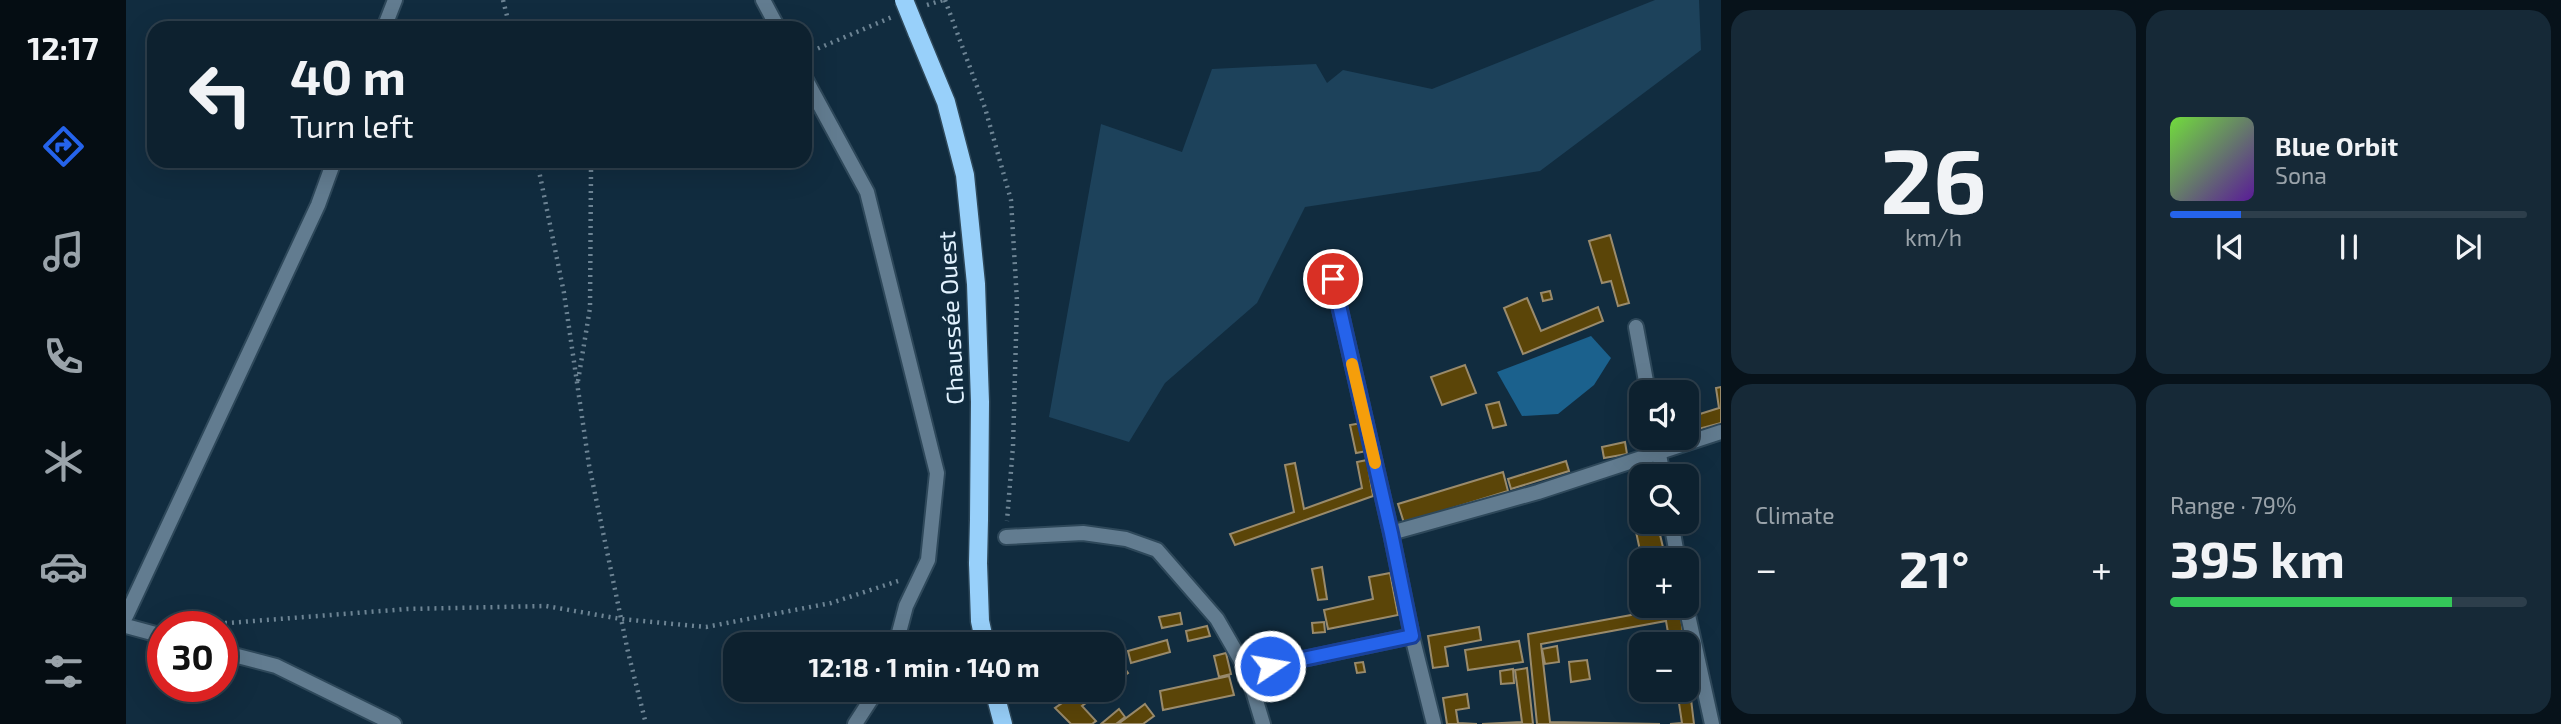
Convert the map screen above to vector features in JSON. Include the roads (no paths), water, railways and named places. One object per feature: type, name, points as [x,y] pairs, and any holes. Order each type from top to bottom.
[{"type":"main road","name":"Chaussée Ouest","points":[[909,7],[946,102],[965,175],[976,284],[980,402],[978,563],[982,632]]},
{"type":"main road","points":[[997,702],[1003,724]]},
{"type":"street","points":[[386,21],[394,0]]},
{"type":"street","points":[[763,0],[774,21]]},
{"type":"street","points":[[812,91],[867,192],[937,473],[928,560],[906,606],[899,632]]},
{"type":"street","points":[[126,616],[318,205],[331,168]]},
{"type":"street","points":[[1333,279],[1434,724]]},
{"type":"street","points":[[1636,327],[1646,380]]},
{"type":"street","points":[[1699,436],[1721,432]]},
{"type":"street","points":[[1391,533],[1538,492],[1643,450]]},
{"type":"street","points":[[1006,537],[1083,533],[1126,539],[1157,550],[1217,620],[1247,671],[1263,724]]},
{"type":"street","points":[[1689,618],[1712,724]]},
{"type":"street","points":[[126,626],[147,628]]},
{"type":"street","points":[[1247,671],[1412,636]]},
{"type":"street","points":[[238,656],[276,666],[394,724]]},
{"type":"street","points":[[855,724],[869,702]]}]
